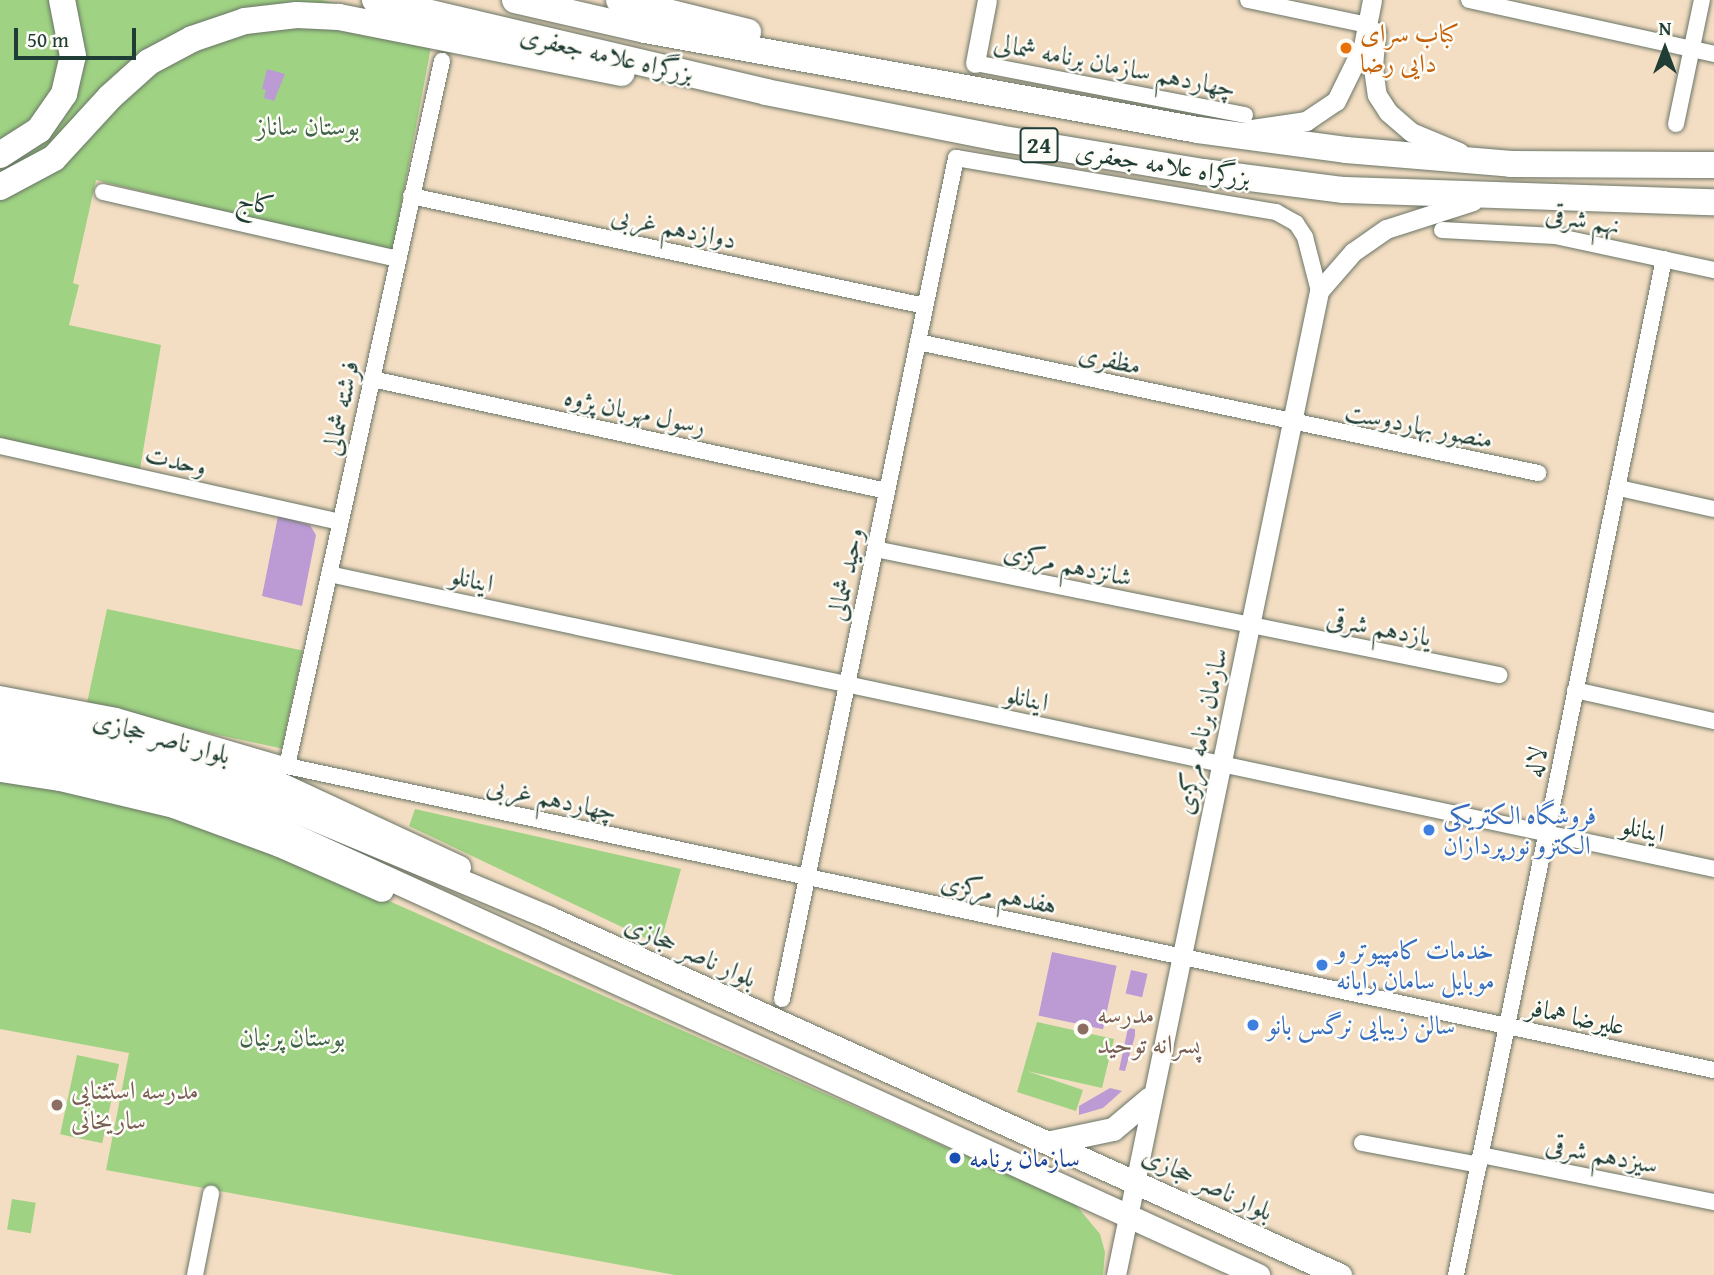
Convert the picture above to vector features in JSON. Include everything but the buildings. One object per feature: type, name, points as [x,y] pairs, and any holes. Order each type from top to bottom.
[{"type":"highway","points":[[0,155],[39,130],[64,93],[73,56],[62,0]]},
{"type":"highway","name":"بزرگراه علامه جعفری","points":[[376,0],[765,92],[998,138],[1203,172],[1344,190],[1488,198],[1714,202]]},
{"type":"highway","name":"بزرگراه علامه جعفری","points":[[515,0],[645,30],[1198,130],[1346,150],[1511,164],[1714,165]]},
{"type":"highway","points":[[619,0],[912,77]]},
{"type":"highway","points":[[0,187],[54,159],[110,97],[149,62],[219,29],[270,17],[339,17],[576,67],[765,92]]},
{"type":"main road","points":[[0,712],[127,734],[274,781],[432,852],[550,918]]},
{"type":"main road","name":"بلوار ناصر حجازی","points":[[0,730],[118,752],[230,784],[550,918],[1051,1142],[1340,1275]]},
{"type":"main road","name":"بلوار ناصر حجازی","points":[[0,750],[124,773],[221,802],[536,948],[1258,1275]]},
{"type":"main road","points":[[0,770],[60,779],[173,806],[279,845],[427,909],[536,948]]},
{"type":"main road","points":[[1051,1142],[1113,1129],[1150,1098]]},
{"type":"street","points":[[975,63],[987,0]]},
{"type":"street","points":[[1248,0],[1368,25]]},
{"type":"street","points":[[1198,130],[1268,129],[1306,121],[1325,112],[1349,77],[1368,25],[1373,0]]},
{"type":"street","points":[[1382,0],[1373,68],[1377,95],[1388,112],[1411,132],[1441,147],[1511,164]]},
{"type":"street","points":[[1469,0],[1714,54]]},
{"type":"street","points":[[1676,124],[1702,0]]},
{"type":"street","name":"فرشته شمالی","points":[[287,766],[442,61]]},
{"type":"street","name":"چهاردهم سازمان برنامه شمالی","points":[[975,63],[1245,115]]},
{"type":"street","name":"وحید شمالی","points":[[782,999],[956,158],[1276,212],[1296,223],[1305,237],[1319,291]]},
{"type":"street","name":"کاج","points":[[103,191],[398,260]]},
{"type":"street","name":"دوازدهم غربی","points":[[411,196],[925,306]]},
{"type":"street","points":[[1319,291],[1353,252],[1386,229],[1442,208],[1488,198]]},
{"type":"street","name":"نهم شرقی","points":[[1442,230],[1555,236],[1714,270]]},
{"type":"street","name":"لاله","points":[[1457,1275],[1664,260]]},
{"type":"street","name":"سازمان برنامه مرکزی","points":[[1116,1275],[1150,1098],[1319,291]]},
{"type":"street","name":"مظفری","points":[[918,342],[1291,424]]},
{"type":"street","name":"رسول مهربان پژوه","points":[[372,379],[887,491]]},
{"type":"street","name":"منصور بهاردوست","points":[[1291,424],[1538,473]]},
{"type":"street","name":"وحدت","points":[[0,446],[340,522]]},
{"type":"street","points":[[1619,488],[1714,509]]},
{"type":"street","name":"شانزدهم مرکزی","points":[[875,548],[1250,626]]},
{"type":"street","name":"اینانلو","points":[[329,574],[1714,869]]},
{"type":"street","name":"یازدهم شرقی","points":[[1250,626],[1499,676]]},
{"type":"street","points":[[1575,690],[1714,721]]},
{"type":"street","points":[[0,694],[116,716],[287,766]]},
{"type":"street","name":"چهاردهم غربی","points":[[287,766],[807,877]]},
{"type":"street","name":"هفدهم مرکزی","points":[[807,877],[1181,957]]},
{"type":"street","name":"علیرضا همافر","points":[[1181,957],[1714,1070]]},
{"type":"street","name":"سیزدهم شرقی","points":[[1362,1143],[1480,1160],[1714,1202]]},
{"type":"street","points":[[195,1275],[211,1194]]},
{"type":"green space","points":[[0,0],[55,0],[66,34],[47,109],[0,146]]},
{"type":"green space","points":[[69,0],[322,0],[339,4],[336,11],[220,21],[63,141],[0,182],[0,161],[47,132]]},
{"type":"green space","name":"بوستان ساناز","points":[[312,20],[431,47],[392,253],[96,180],[73,283],[79,285],[69,325],[161,345],[140,469],[0,438],[0,195],[117,98],[189,47]]},
{"type":"green space","points":[[107,609],[303,651],[282,748],[86,707]]},
{"type":"green space","name":"بوستان پرنیان","points":[[0,776],[97,792],[276,851],[1075,1204],[1100,1234],[1105,1252],[1103,1275],[675,1275],[106,1170],[129,1053],[0,1029]]},
{"type":"green space","points":[[415,809],[681,869],[660,945],[409,826]]},
{"type":"green space","points":[[1037,1022],[1114,1039],[1102,1088],[1027,1071],[1083,1090],[1076,1111],[1017,1092]]},
{"type":"green space","points":[[77,1055],[119,1064],[102,1143],[60,1134]]},
{"type":"green space","points":[[12,1199],[36,1203],[31,1233],[7,1230]]},
{"type":"place","name":"کباب سرای دایی رضا","points":[[1346,48]]},
{"type":"place","name":"فروشگاه الکتریکی الکترو نورپردازان","points":[[1429,830]]},
{"type":"place","name":"خدمات کامپیوتر و موبایل سامان رایانه","points":[[1322,965]]},
{"type":"place","name":"سالن زیبایی نرگس بانو","points":[[1253,1025]]},
{"type":"place","name":"مدرسه پسرانه توحید","points":[[1083,1029]]},
{"type":"place","name":"مدرسه استثنایی ساریخانی","points":[[57,1105]]},
{"type":"place","name":"سازمان برنامه","points":[[955,1158]]}]
